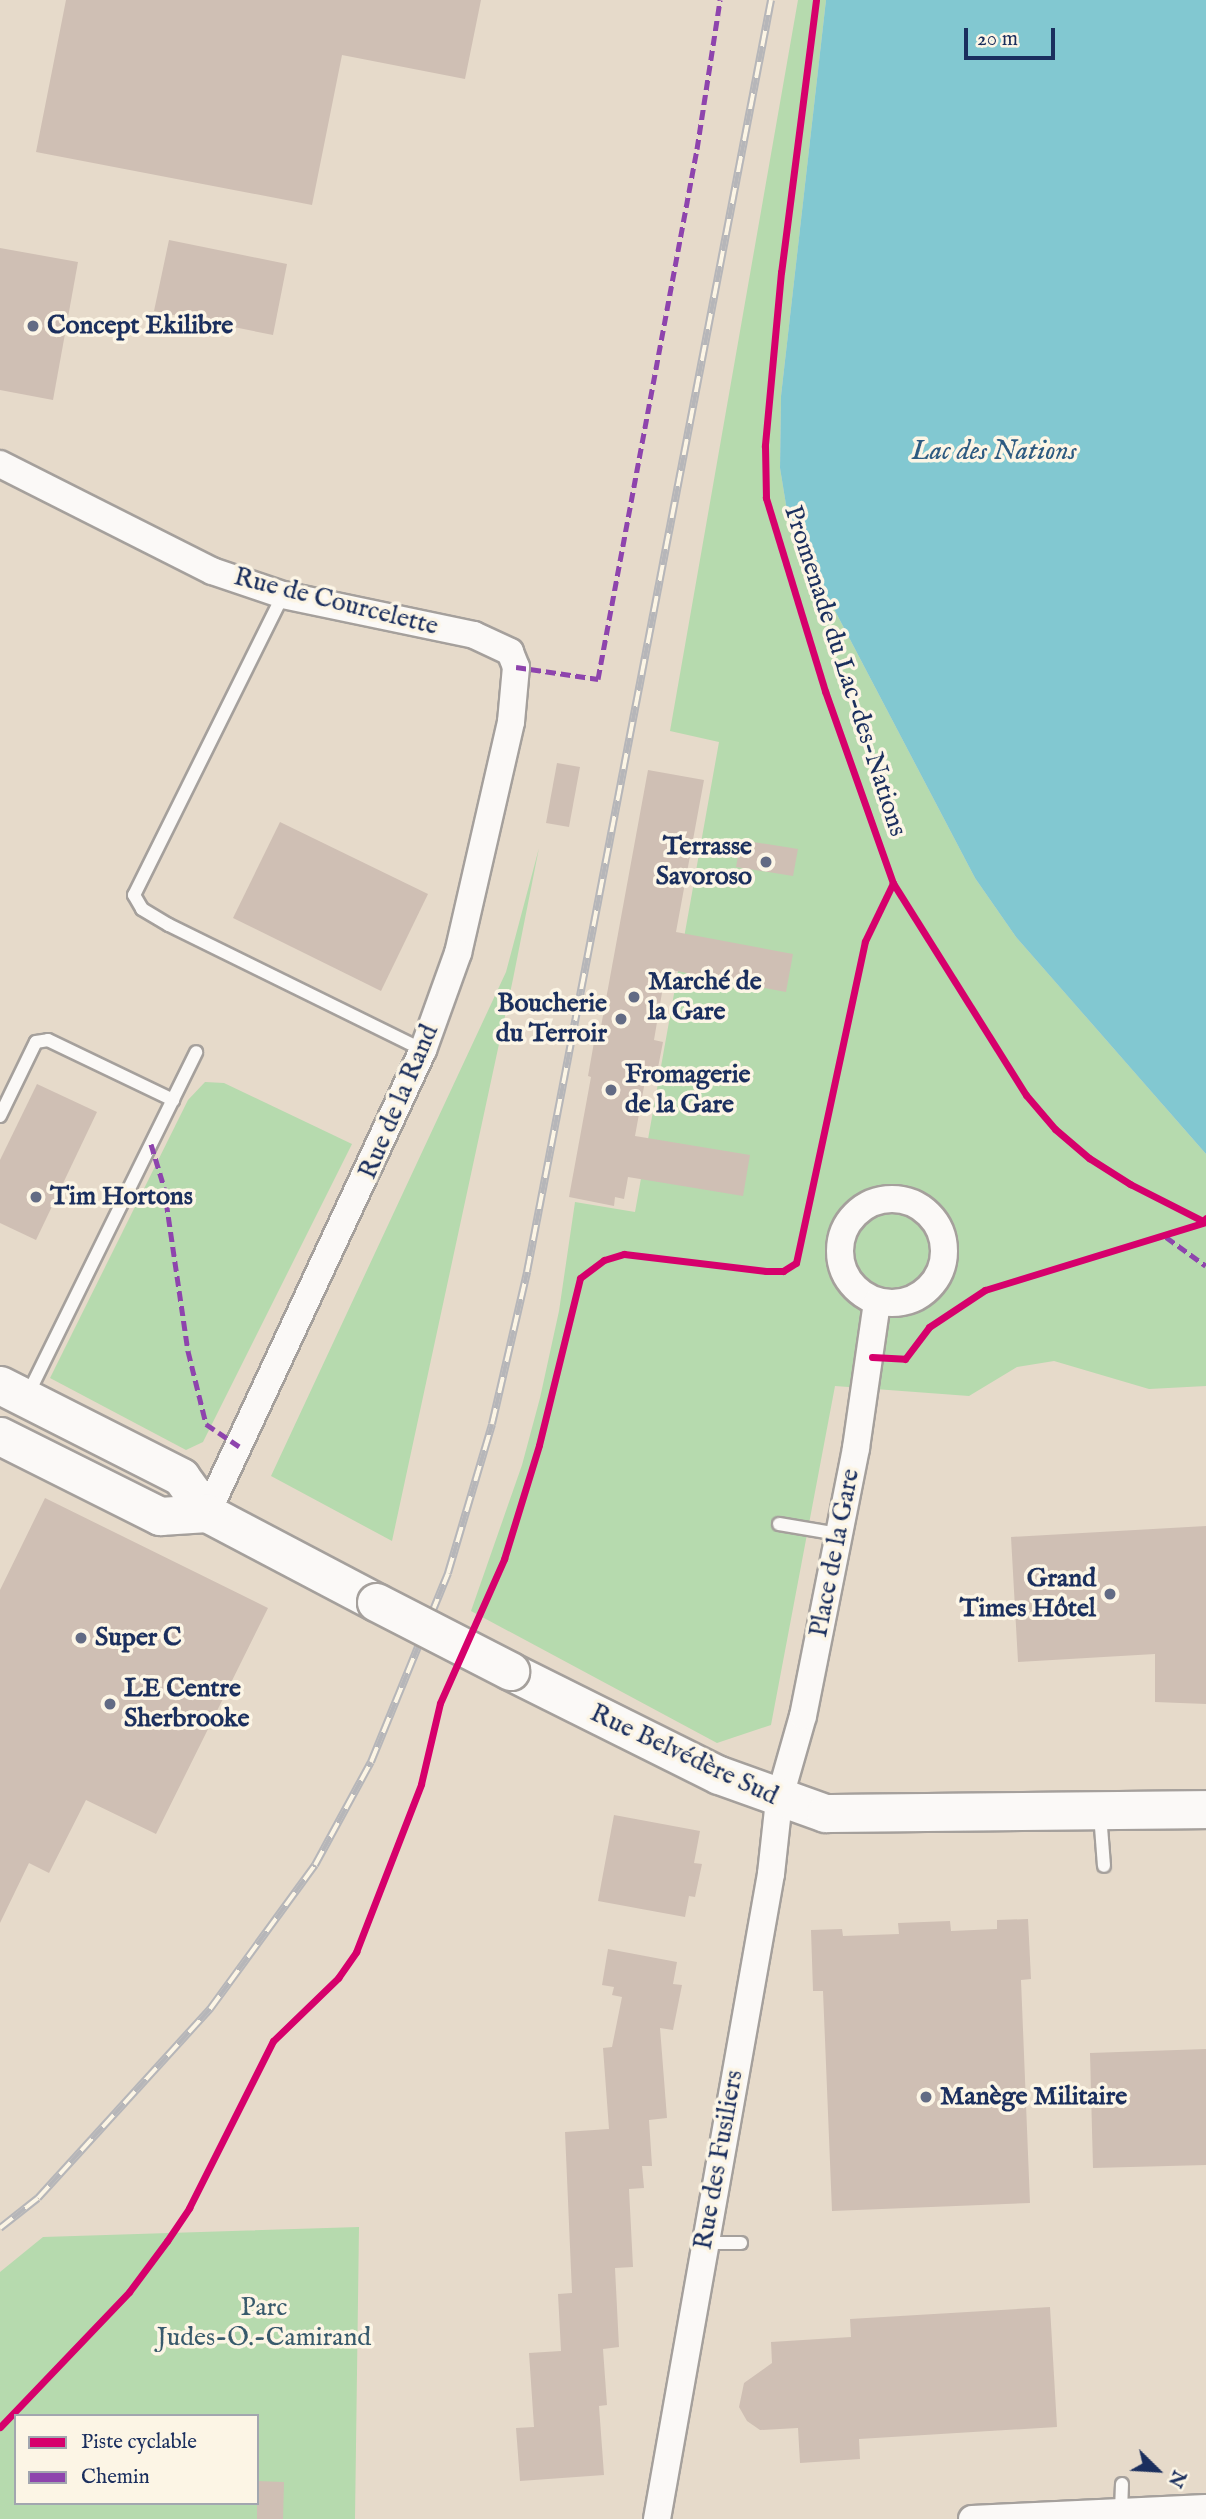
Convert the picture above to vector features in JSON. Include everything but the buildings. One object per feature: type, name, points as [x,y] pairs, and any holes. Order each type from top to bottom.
[{"type":"main road","name":"Rue Belvédère Sud","points":[[13,1391],[181,1477],[207,1513],[638,1736],[779,1800],[825,1813],[854,1815],[1100,1814],[1206,1809]]},
{"type":"main road","points":[[0,1436],[160,1516],[207,1513]]},
{"type":"street","name":"Rue de Courcelette","points":[[0,464],[212,571],[283,595],[474,635],[510,652],[516,667]]},
{"type":"street","name":"Rue de la Rand","points":[[207,1513],[423,1050],[458,953],[511,722],[516,667]]},
{"type":"street","points":[[884,1199],[901,1199],[917,1205],[940,1229],[944,1263],[926,1292],[895,1304],[877,1302],[848,1281],[839,1247],[845,1229],[861,1210],[884,1199]]},
{"type":"street","name":"Place de la Gare","points":[[779,1800],[803,1716],[872,1357],[877,1302]]},
{"type":"street","name":"Rue des Fusiliers","points":[[657,2519],[771,1874],[779,1800]]},
{"type":"street","points":[[972,2519],[1206,2508]]},
{"type":"lane","points":[[283,595],[134,895],[142,909],[169,925],[423,1050]]},
{"type":"lane","points":[[0,1116],[36,1042],[48,1040],[173,1100]]},
{"type":"lane","points":[[13,1391],[173,1100],[196,1052]]},
{"type":"lane","points":[[779,1524],[838,1534]]},
{"type":"lane","points":[[1100,1814],[1104,1866]]},
{"type":"lane","points":[[705,2243],[741,2243]]},
{"type":"lane","points":[[1121,2512],[1122,2484]]},
{"type":"green space","points":[[798,0],[826,0],[781,396],[780,468],[789,523],[975,878],[1016,937],[1206,1154],[1206,1386],[1149,1389],[1054,1361],[1017,1367],[969,1396],[835,1386],[771,1725],[717,1743],[471,1611],[522,1465],[540,1398],[559,1311],[575,1202],[635,1212],[719,742],[670,731]]},
{"type":"green space","points":[[539,848],[392,1541],[271,1476],[506,972]]},
{"type":"green space","points":[[205,1082],[224,1083],[352,1144],[203,1442],[186,1450],[50,1378],[188,1100]]},
{"type":"green space","name":"Parc Judes-O.-Camirand","points":[[359,2227],[355,2519],[0,2519],[0,2272],[43,2237]]},
{"type":"water","name":"Lac des Nations","points":[[826,0],[1206,0],[1206,1154],[1016,937],[975,878],[789,523],[780,468],[781,396]]},
{"type":"railway","points":[[0,2228],[38,2198],[210,2009],[315,1865],[371,1762],[448,1573],[492,1424],[527,1272],[771,0]]},
{"type":"marked path","points":[[516,667],[598,679],[697,149],[720,0]]},
{"type":"marked path","points":[[151,1144],[164,1187],[188,1351],[206,1424],[239,1446]]},
{"type":"marked path","points":[[1166,1237],[1206,1266]]},
{"type":"cycle path","name":"Promenade du Lac-des-Nations","points":[[816,0],[781,272],[765,446],[766,498],[825,691],[893,883],[1026,1095],[1055,1129],[1089,1158],[1130,1184],[1203,1221],[1206,1218]]},
{"type":"cycle path","points":[[0,2427],[129,2292],[189,2208],[273,2041],[338,1978],[356,1952],[421,1784],[440,1703],[504,1559],[539,1445],[580,1278],[604,1260],[624,1254],[766,1271],[783,1271],[796,1263],[865,941],[893,883]]},
{"type":"cycle path","points":[[872,1357],[905,1359],[929,1327],[985,1290],[1206,1222]]},
{"type":"place","name":"Concept Ekilibre","points":[[33,326]]},
{"type":"place","name":"Terrasse Savoroso","points":[[766,862]]},
{"type":"place","name":"Marché de la Gare","points":[[634,997]]},
{"type":"place","name":"Boucherie du Terroir","points":[[621,1019]]},
{"type":"place","name":"Fromagerie de la Gare","points":[[611,1090]]},
{"type":"place","name":"Tim Hortons","points":[[36,1197]]},
{"type":"place","name":"Grand Times Hôtel","points":[[1110,1594]]},
{"type":"place","name":"Super C","points":[[81,1638]]},
{"type":"place","name":"LE Centre Sherbrooke","points":[[110,1704]]},
{"type":"place","name":"Manège Militaire","points":[[926,2097]]}]
